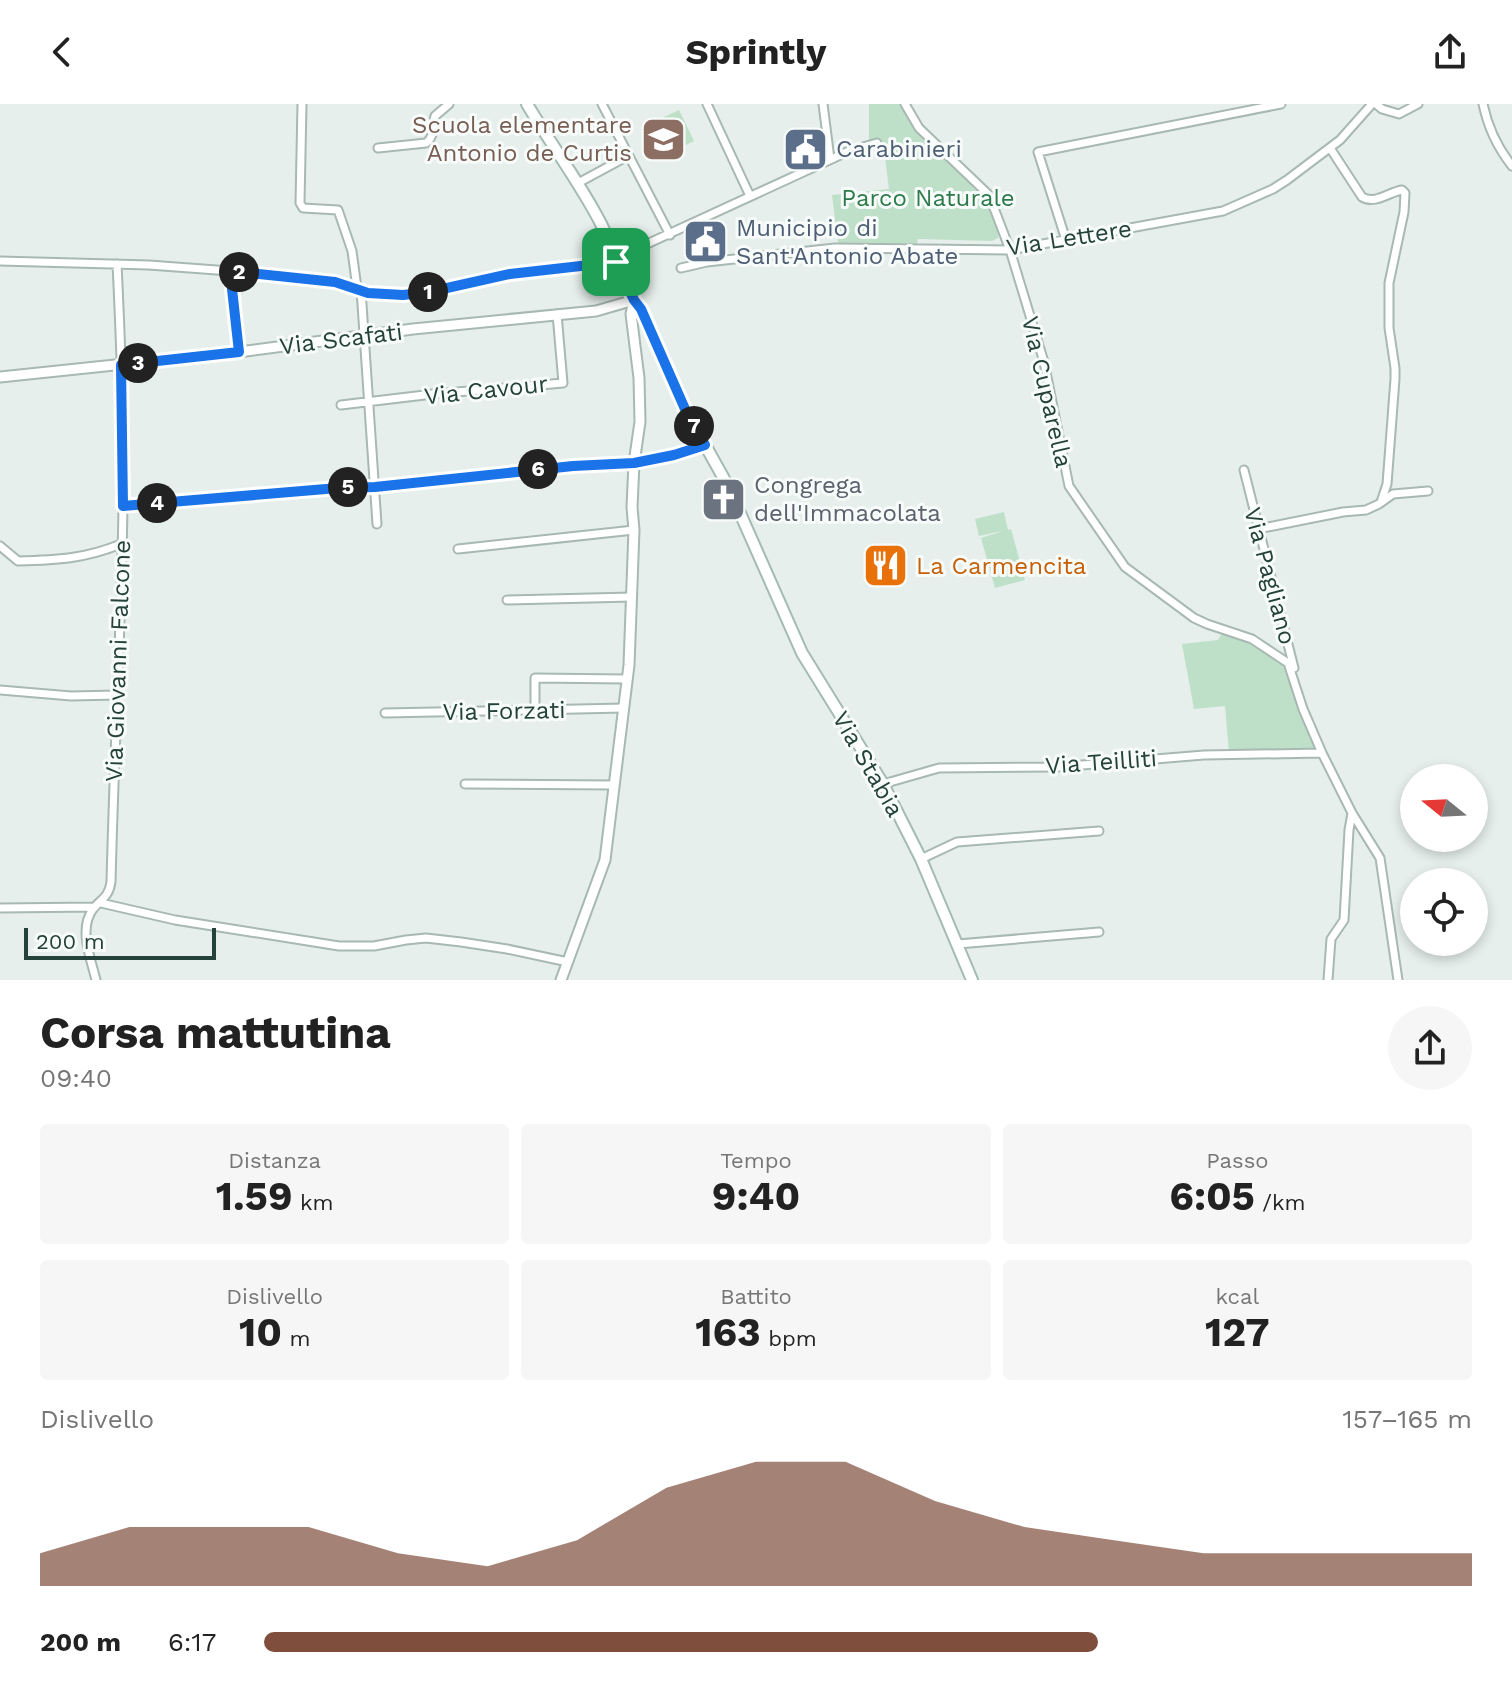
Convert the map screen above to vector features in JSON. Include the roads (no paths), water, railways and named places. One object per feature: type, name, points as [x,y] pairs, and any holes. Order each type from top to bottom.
[{"type":"main road","name":"Via Stabia","points":[[527,104],[602,223],[616,262],[641,309],[685,409],[728,486],[802,653],[883,784],[921,859],[972,980]]},
{"type":"street","points":[[302,104],[301,206],[338,210],[352,251],[359,289],[377,524]]},
{"type":"street","points":[[378,148],[426,143],[433,133],[435,116],[449,104]]},
{"type":"street","points":[[602,104],[670,235]]},
{"type":"street","points":[[707,104],[750,196]]},
{"type":"street","points":[[823,104],[830,159]]},
{"type":"street","name":"Via Cuparella","points":[[905,104],[919,128],[989,195],[1010,250],[1044,362],[1069,486],[1125,567],[1194,618],[1252,639],[1288,663],[1303,709],[1352,813]]},
{"type":"street","points":[[1066,240],[1038,152],[1281,104]]},
{"type":"street","points":[[1374,104],[1399,114],[1417,104]]},
{"type":"street","name":"Via Lettere","points":[[681,268],[707,262],[835,248],[1010,250],[1223,211],[1273,189],[1330,148],[1374,104]]},
{"type":"street","points":[[1483,104],[1487,125],[1512,166]]},
{"type":"street","points":[[0,261],[230,271],[335,282],[384,295],[429,292],[510,274],[616,262],[623,255],[830,159],[877,143]]},
{"type":"street","points":[[1330,148],[1367,200],[1397,190],[1405,193],[1389,283],[1389,328],[1395,379],[1387,484],[1381,502]]},
{"type":"street","points":[[578,183],[628,156]]},
{"type":"street","name":"Via Giovanni Falcone","points":[[96,980],[86,937],[87,925],[98,905],[106,898],[111,882],[123,506],[117,264]]},
{"type":"street","points":[[230,271],[239,352]]},
{"type":"street","points":[[561,980],[605,860],[624,708],[632,597],[634,463],[640,422],[639,378],[631,314],[634,300]]},
{"type":"street","name":"Via Scafati","points":[[0,377],[596,311],[634,300]]},
{"type":"street","name":"Via Cavour","points":[[341,405],[563,383],[557,314]]},
{"type":"street","points":[[123,506],[634,463],[705,445]]},
{"type":"street","name":"Via Pagliano","points":[[1244,470],[1296,673],[1295,682]]},
{"type":"street","points":[[1258,529],[1366,510],[1393,494],[1428,491]]},
{"type":"street","points":[[458,549],[634,530]]},
{"type":"street","points":[[0,546],[18,561],[65,560],[121,544]]},
{"type":"street","points":[[507,600],[632,597]]},
{"type":"street","points":[[535,710],[535,678],[627,679]]},
{"type":"street","points":[[0,690],[71,696],[117,695]]},
{"type":"street","name":"Via Forzati","points":[[385,713],[624,708]]},
{"type":"street","name":"Via Teilliti","points":[[883,784],[939,768],[1058,767],[1204,755],[1322,753]]},
{"type":"street","points":[[465,784],[614,785]]},
{"type":"street","points":[[1328,980],[1331,939],[1344,920],[1352,813]]},
{"type":"street","points":[[1352,813],[1380,858],[1398,980]]},
{"type":"street","points":[[921,859],[957,842],[1099,831]]},
{"type":"street","points":[[0,908],[98,905],[339,946],[374,946],[426,938],[507,949],[568,962]]},
{"type":"street","points":[[958,944],[1099,932]]},
{"type":"place","name":"Scuola elementare Antonio de Curtis","points":[[663,139]]},
{"type":"place","name":"Carabinieri","points":[[805,149]]},
{"type":"place","name":"Municipio di Sant'Antonio Abate","points":[[705,242]]},
{"type":"place","name":"Congrega dell'Immacolata","points":[[723,499]]},
{"type":"place","name":"La Carmencita","points":[[885,566]]},
{"type":"park label","name":"Parco Naturale","points":[[928,198]]}]
